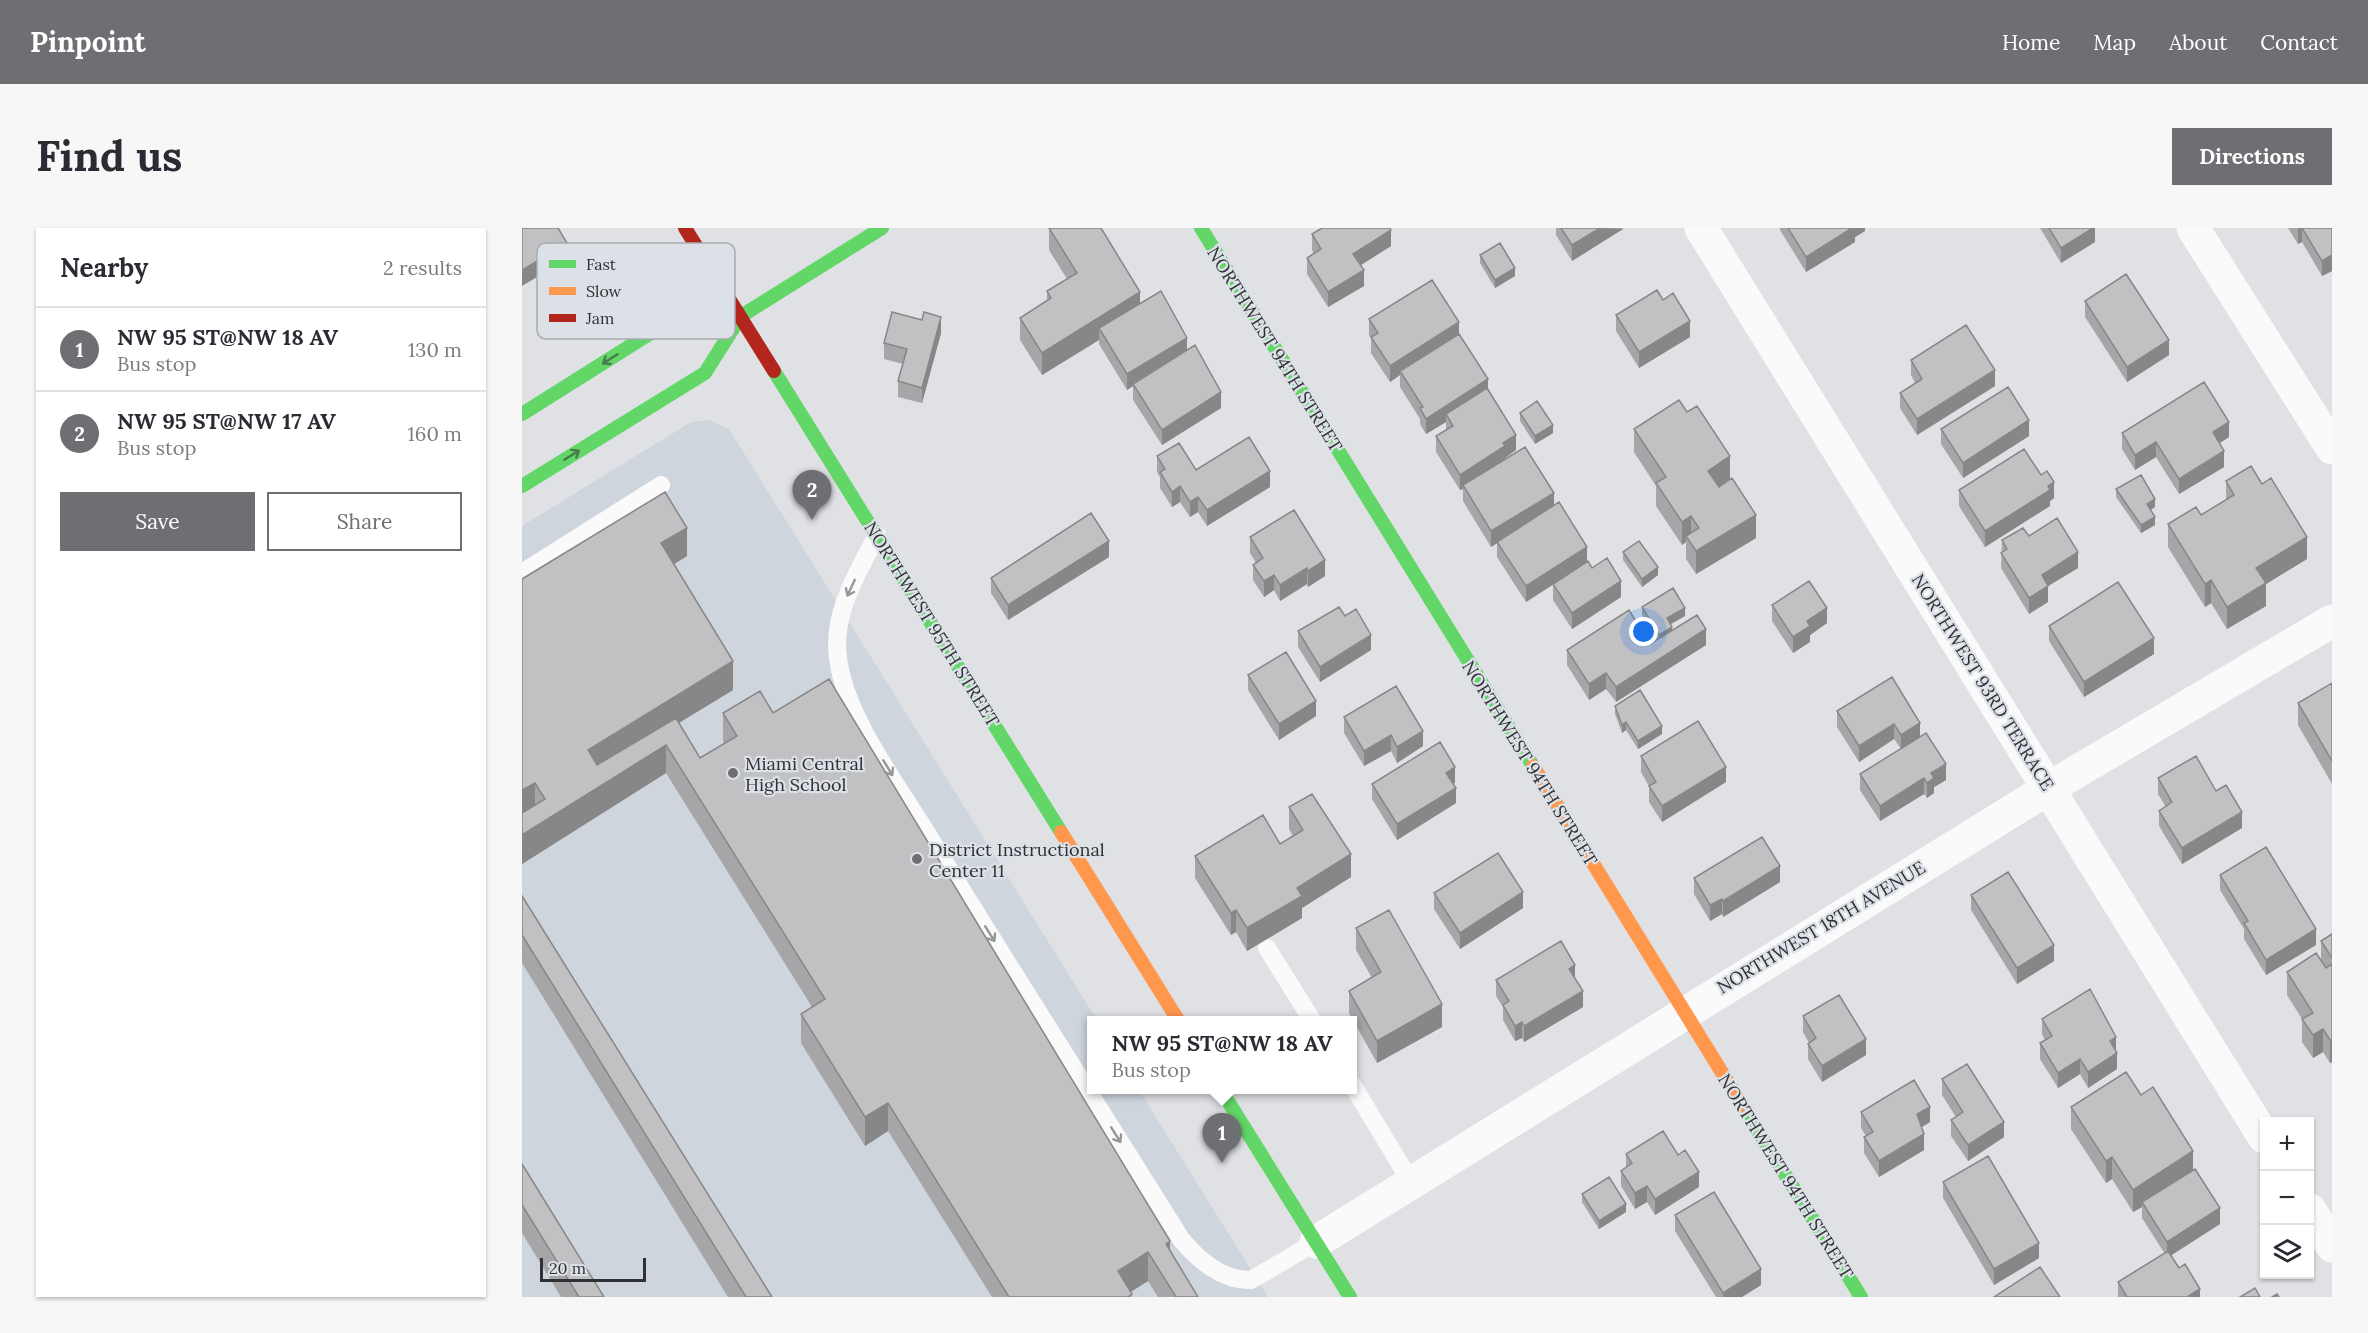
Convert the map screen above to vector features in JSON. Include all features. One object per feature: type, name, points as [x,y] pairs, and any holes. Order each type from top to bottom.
[{"type":"main road","name":"NORTHWEST 95TH STREET","points":[[685,228],[695,243]]},
{"type":"main road","points":[[735,326],[741,316],[882,228]]},
{"type":"main road","name":"NORTHWEST 94TH STREET","points":[[1201,228],[1861,1297]]},
{"type":"main road","name":"NORTHWEST 95TH STREET","points":[[735,307],[1176,1016]]},
{"type":"main road","points":[[735,316],[741,316]]},
{"type":"main road","points":[[522,414],[641,339]]},
{"type":"main road","points":[[522,486],[705,373],[726,339]]},
{"type":"main road","points":[[1224,1094],[1350,1297]]},
{"type":"street","name":"NORTHWEST 93RD TERRACE","points":[[1701,228],[2260,1129]]},
{"type":"street","points":[[2193,228],[2332,448]]},
{"type":"street","name":"NORTHWEST 18TH AVENUE","points":[[1316,1242],[1683,1012],[2049,788],[2332,621]]},
{"type":"street","points":[[2314,1217],[2332,1246]]},
{"type":"lane","points":[[524,567],[661,485]]},
{"type":"lane","points":[[877,536],[840,614],[837,658],[843,682],[861,724],[1087,1089]]},
{"type":"lane","points":[[1267,948],[1310,1016]]},
{"type":"lane","points":[[1357,1093],[1411,1182]]},
{"type":"lane","points":[[1090,1094],[1181,1239],[1195,1257],[1220,1273],[1239,1280],[1251,1280],[1316,1242]]},
{"type":"shaded area","name":"Miami Central High School","points":[[709,420],[729,429],[1095,1016],[1087,1016],[1087,1094],[1141,1094],[1268,1297],[522,1297],[522,526],[691,422]]},
{"type":"building","points":[[522,228],[558,228],[567,243],[537,243],[537,261],[522,270]]},
{"type":"building","points":[[1049,228],[1101,228],[1140,292],[1042,353],[1020,318],[1051,298],[1047,291],[1077,273]]},
{"type":"building","points":[[1322,228],[1390,228],[1391,230],[1353,254],[1364,270],[1328,292],[1307,258],[1321,249],[1312,234]]},
{"type":"building","points":[[1561,228],[1600,228],[1572,245]]},
{"type":"building","points":[[1788,228],[1852,228],[1806,257]]},
{"type":"building","points":[[2049,228],[2093,228],[2061,248]]},
{"type":"building","points":[[2302,228],[2332,228],[2332,255],[2322,261]]},
{"type":"building","points":[[1500,243],[1515,268],[1495,280],[1480,255]]},
{"type":"building","points":[[2126,274],[2169,340],[2127,367],[2085,301]]},
{"type":"building","points":[[1432,280],[1459,322],[1390,366],[1371,337],[1378,333],[1369,319]]},
{"type":"building","points":[[1657,290],[1663,300],[1673,293],[1690,321],[1639,352],[1616,315]]},
{"type":"building","points":[[1161,291],[1187,338],[1127,374],[1099,328]]},
{"type":"building","points":[[892,312],[922,320],[924,312],[941,317],[922,388],[898,381],[907,349],[884,343]]},
{"type":"building","points":[[1966,325],[1995,370],[1917,419],[1900,393],[1922,379],[1911,360]]},
{"type":"building","points":[[1459,334],[1488,379],[1426,419],[1420,408],[1423,407],[1400,371]]},
{"type":"building","points":[[1195,345],[1221,392],[1162,430],[1133,384]]},
{"type":"building","points":[[2204,382],[2229,422],[2213,432],[2224,451],[2179,479],[2156,442],[2135,455],[2122,433]]},
{"type":"building","points":[[2008,387],[2029,420],[1963,463],[1941,429]]},
{"type":"building","points":[[1487,388],[1516,435],[1503,443],[1505,446],[1460,475],[1436,436],[1453,426],[1446,414]]},
{"type":"building","points":[[1679,400],[1687,412],[1697,406],[1730,456],[1708,471],[1719,487],[1732,478],[1756,515],[1696,551],[1686,536],[1699,528],[1691,516],[1682,522],[1656,483],[1666,477],[1634,429]]},
{"type":"building","points":[[1537,401],[1553,425],[1535,436],[1520,413]]},
{"type":"building","points":[[1249,437],[1270,471],[1207,510],[1198,497],[1190,502],[1180,486],[1172,492],[1160,472],[1165,469],[1157,456],[1179,443],[1196,470]]},
{"type":"building","points":[[1525,447],[1554,493],[1491,531],[1463,485]]},
{"type":"building","points":[[2024,449],[2041,475],[2047,471],[2054,482],[2048,486],[2050,490],[1985,531],[1959,490]]},
{"type":"building","points":[[2251,466],[2262,484],[2271,478],[2307,537],[2256,568],[2266,583],[2227,607],[2211,580],[2205,584],[2168,524],[2196,507],[2201,515],[2234,495],[2226,481]]},
{"type":"building","points":[[2141,475],[2155,499],[2147,504],[2155,517],[2141,525],[2116,489]]},
{"type":"building","points":[[665,492],[687,528],[661,543],[733,661],[588,750],[597,765],[676,718],[700,758],[737,736],[723,713],[760,691],[773,713],[829,679],[1170,1241],[1166,1244],[1198,1297],[1176,1297],[1148,1252],[1118,1271],[1132,1294],[1128,1297],[1009,1297],[888,1103],[865,1117],[801,1014],[825,999],[666,745],[522,835],[522,813],[545,799],[535,783],[522,790],[522,579]]},
{"type":"building","points":[[1559,502],[1587,547],[1526,586],[1497,542]]},
{"type":"building","points":[[1294,510],[1325,560],[1280,585],[1274,575],[1264,581],[1253,565],[1263,558],[1250,537]]},
{"type":"building","points":[[1091,513],[1109,541],[1008,605],[991,578]]},
{"type":"building","points":[[2057,518],[2078,552],[2042,575],[2048,586],[2029,598],[2001,553],[2007,549],[2002,540],[2023,528],[2029,536]]},
{"type":"building","points":[[1639,541],[1658,567],[1642,579],[1623,552]]},
{"type":"building","points":[[1607,558],[1621,581],[1572,613],[1553,584],[1588,561],[1592,568]]},
{"type":"building","points":[[1809,581],[1827,608],[1807,621],[1810,626],[1793,637],[1772,605]]},
{"type":"building","points":[[2118,582],[2154,638],[2084,682],[2049,626]]},
{"type":"building","points":[[1673,588],[1685,608],[1667,618],[1672,627],[1659,635],[1642,607]]},
{"type":"building","points":[[1339,607],[1345,616],[1356,609],[1371,635],[1320,667],[1298,631]]},
{"type":"building","points":[[1629,610],[1650,644],[1697,615],[1706,629],[1616,687],[1606,673],[1589,684],[1567,650]]},
{"type":"building","points":[[1286,652],[1316,701],[1279,724],[1248,675]]},
{"type":"building","points":[[1892,677],[1920,723],[1901,735],[1894,724],[1859,746],[1837,711]]},
{"type":"building","points":[[2332,683],[2332,761],[2298,703]]},
{"type":"building","points":[[1396,686],[1423,731],[1397,747],[1391,735],[1364,751],[1344,717]]},
{"type":"building","points":[[1640,690],[1662,726],[1638,741],[1626,722],[1622,725],[1615,706]]},
{"type":"building","points":[[1698,721],[1726,767],[1662,806],[1649,786],[1656,782],[1641,756]]},
{"type":"building","points":[[1926,733],[1946,764],[1931,773],[1934,778],[1927,783],[1924,778],[1880,806],[1860,774]]},
{"type":"building","points":[[1440,742],[1455,767],[1446,773],[1456,788],[1397,824],[1372,784]]},
{"type":"building","points":[[2196,756],[2216,791],[2226,785],[2242,812],[2182,848],[2159,811],[2172,802],[2158,778]]},
{"type":"building","points":[[1312,794],[1351,854],[1297,888],[1302,896],[1247,928],[1236,910],[1231,913],[1195,856],[1263,815],[1280,844],[1303,830],[1289,807]]},
{"type":"building","points":[[1762,837],[1780,866],[1723,901],[1722,899],[1710,905],[1694,878]]},
{"type":"building","points":[[2266,847],[2316,929],[2266,960],[2244,923],[2248,921],[2220,875]]},
{"type":"building","points":[[1498,853],[1523,892],[1460,933],[1434,893]]},
{"type":"building","points":[[2008,872],[2054,945],[2017,968],[1971,895]]},
{"type":"building","points":[[522,896],[772,1297],[746,1297],[522,935]]},
{"type":"building","points":[[1389,910],[1442,1004],[1377,1041],[1349,991],[1381,972],[1356,928]]},
{"type":"building","points":[[2332,934],[2332,958],[2321,941]]},
{"type":"building","points":[[1561,941],[1575,965],[1569,969],[1583,991],[1524,1026],[1522,1022],[1515,1026],[1503,1005],[1509,1001],[1496,980]]},
{"type":"building","points":[[2316,953],[2326,968],[2332,964],[2332,1039],[2330,1040],[2323,1029],[2313,1035],[2302,1019],[2313,1013],[2287,972]]},
{"type":"building","points":[[2090,989],[2116,1037],[2110,1041],[2117,1053],[2088,1072],[2080,1059],[2058,1073],[2040,1043],[2052,1036],[2042,1019]]},
{"type":"building","points":[[1839,995],[1866,1039],[1822,1066],[1808,1044],[1816,1038],[1803,1016]]},
{"type":"building","points":[[1967,1064],[2004,1122],[1968,1145],[1951,1120],[1963,1112],[1942,1079]]},
{"type":"building","points":[[2126,1072],[2141,1095],[2153,1087],[2193,1151],[2133,1190],[2112,1157],[2106,1161],[2071,1107]]},
{"type":"building","points":[[1914,1080],[1930,1107],[1917,1114],[1924,1134],[1879,1161],[1864,1137],[1873,1132],[1861,1112]]},
{"type":"building","points":[[1663,1131],[1678,1155],[1685,1150],[1699,1172],[1655,1199],[1647,1186],[1635,1193],[1621,1171],[1632,1163],[1626,1154]]},
{"type":"building","points":[[1988,1156],[2039,1243],[1994,1269],[1943,1182]]},
{"type":"building","points":[[522,1164],[604,1297],[579,1297],[522,1205]]},
{"type":"building","points":[[2195,1169],[2220,1208],[2167,1242],[2142,1202]]},
{"type":"building","points":[[1609,1177],[1626,1204],[1599,1221],[1582,1194]]},
{"type":"building","points":[[1714,1192],[1761,1269],[1723,1293],[1675,1215]]},
{"type":"building","points":[[2168,1251],[2179,1268],[2185,1264],[2200,1289],[2187,1297],[2127,1297],[2118,1282]]},
{"type":"building","points":[[2040,1267],[2060,1297],[1994,1297]]},
{"type":"building","points":[[2255,1288],[2260,1297],[2240,1297]]},
{"type":"traffic: fast","points":[[735,326],[741,316],[882,228]]},
{"type":"traffic: fast","points":[[1201,228],[1533,766]]},
{"type":"traffic: fast","points":[[735,316],[741,316]]},
{"type":"traffic: fast","points":[[522,414],[641,339]]},
{"type":"traffic: fast","points":[[522,486],[705,373],[726,339]]},
{"type":"traffic: fast","points":[[774,371],[1061,832]]},
{"type":"traffic: fast","points":[[1223,1094],[1350,1297]]},
{"type":"traffic: fast","points":[[1742,1105],[1861,1297]]},
{"type":"traffic: slow","points":[[1533,766],[1742,1105]]},
{"type":"traffic: slow","points":[[1061,832],[1176,1016]]},
{"type":"traffic: jam","points":[[685,228],[694,243]]},
{"type":"traffic: jam","points":[[735,308],[774,371]]},
{"type":"place","name":"NW 95 ST@NW 17 AV","points":[[812,520]]},
{"type":"place","name":"Miami Central High School","points":[[733,773]]},
{"type":"place","name":"District Instructional Center 11","points":[[917,859]]},
{"type":"place","name":"NW 95 ST@NW 18 AV","points":[[1222,1163]]}]
